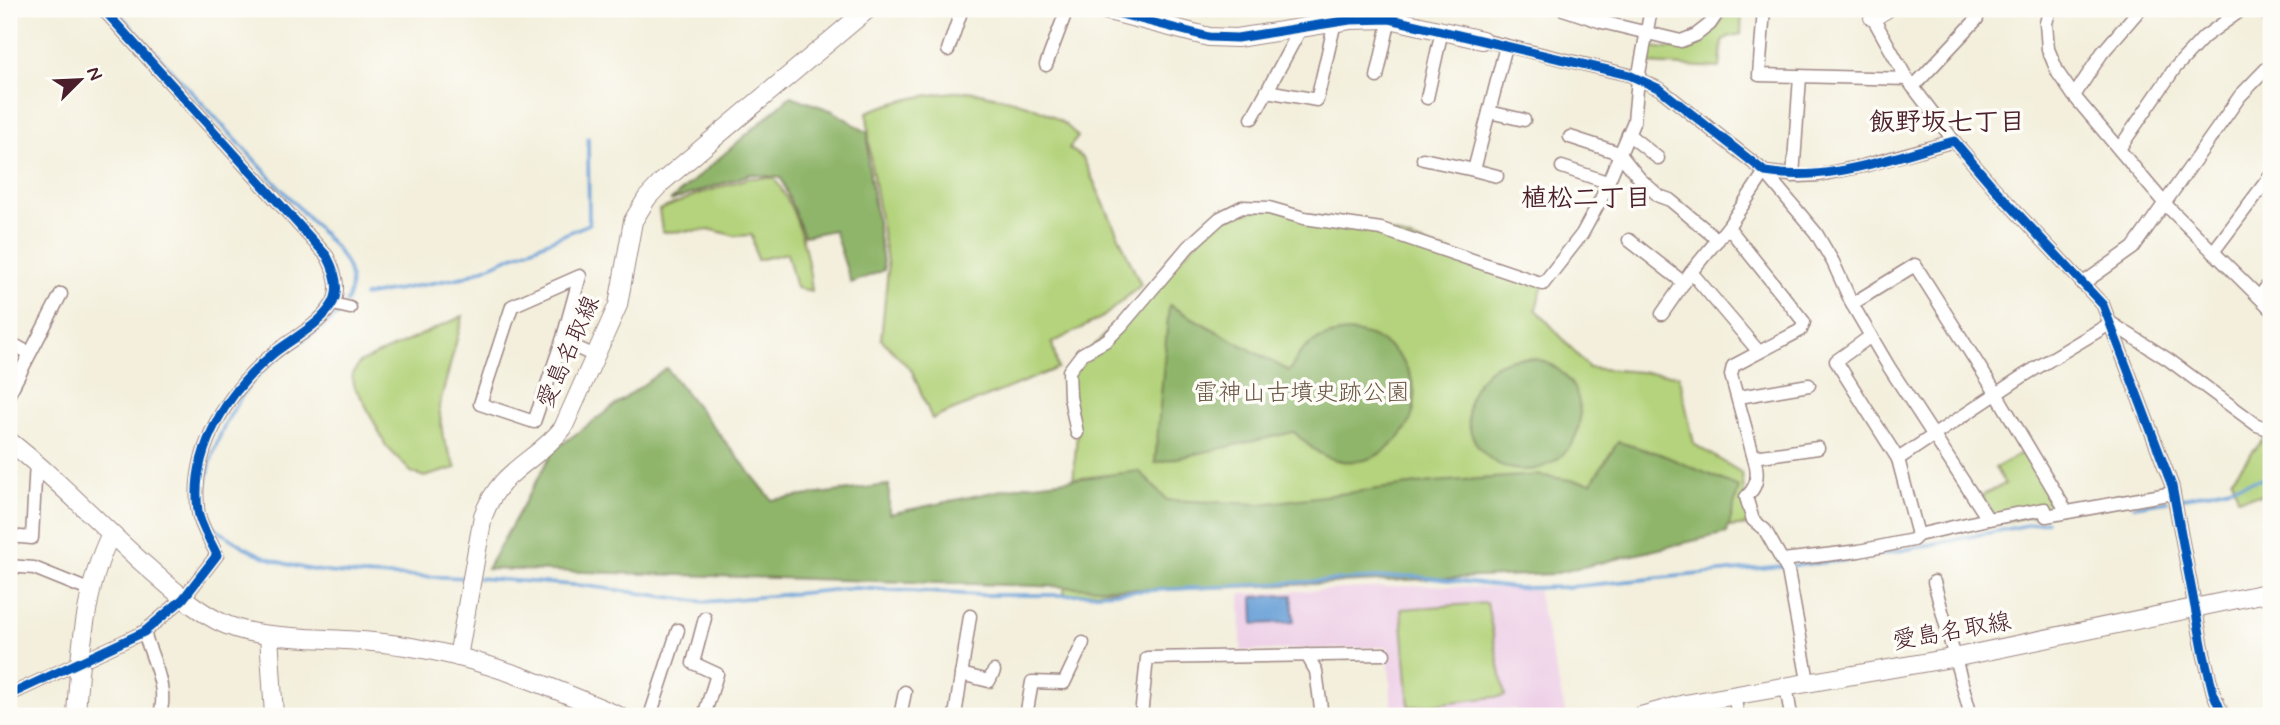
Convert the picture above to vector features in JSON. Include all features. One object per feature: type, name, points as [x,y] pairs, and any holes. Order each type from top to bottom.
[{"type":"main road","name":"愛島名取線","points":[[458,657],[483,516],[490,498],[503,481],[555,438],[562,428],[618,305],[633,221],[647,198],[868,9]]},
{"type":"main road","points":[[1101,9],[1209,37],[1237,38],[1391,14],[1482,40]]},
{"type":"main road","points":[[2267,9],[2271,16]]},
{"type":"main road","points":[[9,440],[36,461],[183,599],[217,621],[236,629],[269,635],[374,642],[458,657],[536,681],[618,716]]},
{"type":"main road","points":[[76,716],[80,662],[91,591],[103,548],[111,534]]},
{"type":"main road","name":"愛島名取線","points":[[1641,716],[1685,704],[1786,685],[1954,658],[2271,592]]},
{"type":"main road","points":[[269,635],[274,716]]},
{"type":"street","points":[[9,695],[144,632],[183,599],[217,555],[198,514],[197,488],[213,428],[229,399],[248,377],[274,353],[342,306],[336,291],[336,274],[327,256],[103,9]]},
{"type":"street","points":[[948,50],[962,9]]},
{"type":"street","points":[[1046,65],[1067,9]]},
{"type":"street","points":[[1563,9],[1645,34],[1681,41],[1696,35],[1710,24],[1720,9]]},
{"type":"street","points":[[1077,433],[1070,397],[1069,371],[1082,354],[1107,340],[1121,326],[1188,247],[1220,218],[1242,207],[1269,208],[1304,218],[1381,229],[1543,284],[1582,234],[1634,121],[1638,79],[1651,9]]},
{"type":"street","points":[[1764,9],[1759,75],[1910,83],[1977,19]]},
{"type":"street","points":[[2050,9],[2046,23],[2048,49],[2057,73],[2165,204],[2271,309]]},
{"type":"street","points":[[2074,96],[2102,53],[2140,9]]},
{"type":"street","points":[[2119,149],[2175,68],[2204,37],[2243,9]]},
{"type":"street","points":[[1876,11],[1910,83],[1954,141],[2081,284],[2103,305],[2173,493],[2213,692],[2223,716]]},
{"type":"street","points":[[1377,77],[1391,14]]},
{"type":"street","points":[[1266,91],[1317,100],[1335,22]]},
{"type":"street","points":[[1252,118],[1302,26]]},
{"type":"street","points":[[1427,98],[1442,30]]},
{"type":"street","points":[[1482,40],[1638,79],[1660,89],[1765,172],[1816,233],[1871,336],[1987,519]]},
{"type":"street","points":[[1474,170],[1506,46]]},
{"type":"street","points":[[2081,284],[2133,248],[2241,96],[2271,64]]},
{"type":"street","points":[[1793,176],[1800,77]]},
{"type":"street","points":[[1489,112],[1524,120]]},
{"type":"street","points":[[1628,134],[1658,158]]},
{"type":"street","points":[[1570,137],[1619,153],[1640,179],[1659,196],[1670,200],[1718,240]]},
{"type":"street","points":[[1765,172],[1793,176],[1819,175],[1864,166],[1954,141]]},
{"type":"street","points":[[1423,159],[1497,176]]},
{"type":"street","points":[[1562,167],[1607,182]]},
{"type":"street","points":[[1662,314],[1728,227],[1765,172]]},
{"type":"street","points":[[2213,252],[2271,175]]},
{"type":"street","points":[[1728,227],[1804,323],[1801,330],[1733,366],[1731,375],[1758,476],[1754,490],[1746,497],[1753,520],[1765,530],[1785,565],[1808,681]]},
{"type":"street","points":[[1629,240],[1688,277],[1759,352]]},
{"type":"street","points":[[1852,304],[1915,265],[2067,512]]},
{"type":"street","points":[[585,273],[562,341],[534,422],[480,404],[512,306],[585,273]]},
{"type":"street","points":[[2259,297],[2271,281]]},
{"type":"street","points":[[9,394],[61,294]]},
{"type":"street","points":[[1898,459],[1996,393],[2110,323]]},
{"type":"street","points":[[2110,323],[2169,360],[2257,425],[2271,430]]},
{"type":"street","points":[[1871,336],[1836,360],[1898,459],[1918,535]]},
{"type":"street","points":[[562,341],[595,356]]},
{"type":"street","points":[[9,342],[29,354]]},
{"type":"street","points":[[1739,397],[1809,385]]},
{"type":"street","points":[[1754,457],[1818,447]]},
{"type":"street","points":[[9,536],[32,538],[36,461]]},
{"type":"street","points":[[1785,565],[1913,540],[1918,535],[1987,519],[2045,509],[2046,516],[2173,493]]},
{"type":"street","points":[[9,566],[34,568],[91,591]]},
{"type":"street","points":[[1934,582],[1971,716]]},
{"type":"street","points":[[955,716],[970,616]]},
{"type":"street","points":[[704,716],[717,674],[693,663],[705,618]]},
{"type":"street","points":[[650,716],[678,630]]},
{"type":"street","points":[[144,632],[162,689],[163,704],[159,716]]},
{"type":"street","points":[[1026,716],[1032,682],[1064,683],[1083,643]]},
{"type":"street","points":[[1141,716],[1147,658],[1384,654]]},
{"type":"street","points":[[1307,655],[1316,671],[1322,716]]},
{"type":"street","points":[[961,674],[989,681],[994,671]]},
{"type":"street","points":[[1786,685],[1791,716]]},
{"type":"street","points":[[900,716],[905,692]]},
{"type":"street","points":[[1734,695],[1738,716]]},
{"type":"shaded area","points":[[1428,585],[1537,590],[1566,716],[1517,716],[1515,709],[1471,716],[1392,716],[1388,647],[1241,651],[1240,594]]},
{"type":"green space","points":[[1726,9],[1742,9],[1741,34],[1728,37],[1722,42],[1720,68],[1646,64],[1646,53],[1653,47],[1665,49],[1687,46],[1706,36],[1721,20]]},
{"type":"green space","points":[[968,91],[1012,100],[1042,111],[1068,126],[1078,137],[1069,148],[1083,158],[1141,285],[1103,317],[1052,343],[1058,368],[932,419],[912,371],[881,339],[888,269],[871,163],[867,112],[916,97]]},
{"type":"green space","points":[[791,96],[833,111],[868,133],[868,162],[884,270],[851,283],[834,230],[804,236],[781,178],[751,174],[670,201]]},
{"type":"green space","points":[[749,178],[774,178],[782,190],[800,232],[812,291],[796,288],[787,253],[757,260],[752,235],[735,236],[713,230],[662,232],[659,210]]},
{"type":"green space","name":"雷神山古墳史跡公園","points":[[1269,208],[1381,229],[1543,284],[1536,309],[1589,368],[1679,375],[1694,444],[1742,473],[1748,525],[1064,595],[1077,433],[1069,371],[1220,218]]},
{"type":"green space","points":[[1169,305],[1289,371],[1303,350],[1324,337],[1350,332],[1371,336],[1389,347],[1403,362],[1412,381],[1415,401],[1410,421],[1397,440],[1378,455],[1365,460],[1334,460],[1318,452],[1294,432],[1155,463]]},
{"type":"green space","points":[[463,316],[439,407],[443,438],[456,468],[424,477],[411,472],[386,446],[355,388],[352,376],[359,363]]},
{"type":"green space","points":[[1524,358],[1546,362],[1564,374],[1576,392],[1580,414],[1576,436],[1564,454],[1546,466],[1524,470],[1502,466],[1484,454],[1472,436],[1468,414],[1472,392],[1484,374],[1502,362]]},
{"type":"green space","points":[[666,368],[772,500],[889,485],[889,514],[1026,485],[1139,471],[1167,500],[1261,504],[1433,482],[1537,475],[1591,483],[1618,442],[1660,454],[1739,487],[1727,533],[1553,574],[1163,590],[487,569],[554,450]]},
{"type":"green space","points":[[2265,437],[2271,438],[2271,494],[2238,498],[2232,478]]},
{"type":"green space","points":[[2024,452],[2060,511],[1998,523],[1982,495],[2005,484],[1995,468]]},
{"type":"green space","points":[[1487,603],[1505,696],[1409,707],[1401,609]]},
{"type":"water","points":[[1292,595],[1294,622],[1254,624],[1253,597]]},
{"type":"waterway","points":[[115,9],[335,247],[350,274],[346,303]]},
{"type":"waterway","points":[[364,296],[464,277],[589,224],[588,138]]},
{"type":"waterway","points":[[342,310],[266,368],[244,393],[214,449],[205,491],[206,515],[214,526],[233,540],[259,554],[287,564],[346,574],[467,578]]},
{"type":"waterway","points":[[2180,499],[2271,477]]},
{"type":"waterway","points":[[2134,506],[2167,501]]},
{"type":"waterway","points":[[1789,566],[1859,559],[2047,521]]},
{"type":"waterway","points":[[478,578],[587,586],[705,602],[855,588],[981,595],[1064,595],[1413,576],[1516,588],[1568,587],[1782,566]]},
{"type":"cycle path","points":[[9,695],[144,632],[183,599],[217,555],[199,517],[197,488],[206,444],[216,423],[228,403],[257,368],[319,320],[331,306],[337,287],[327,256],[103,9]]},
{"type":"cycle path","points":[[1101,9],[1209,37],[1237,38],[1350,20],[1390,19],[1629,75],[1660,89],[1765,172],[1813,174],[1837,171],[1954,141],[2103,305],[2172,486],[2204,655],[2213,692],[2223,716]]},
{"type":"district","name":"飯野坂七丁目","points":[[1947,123]]},
{"type":"district","name":"植松二丁目","points":[[1586,199]]}]
